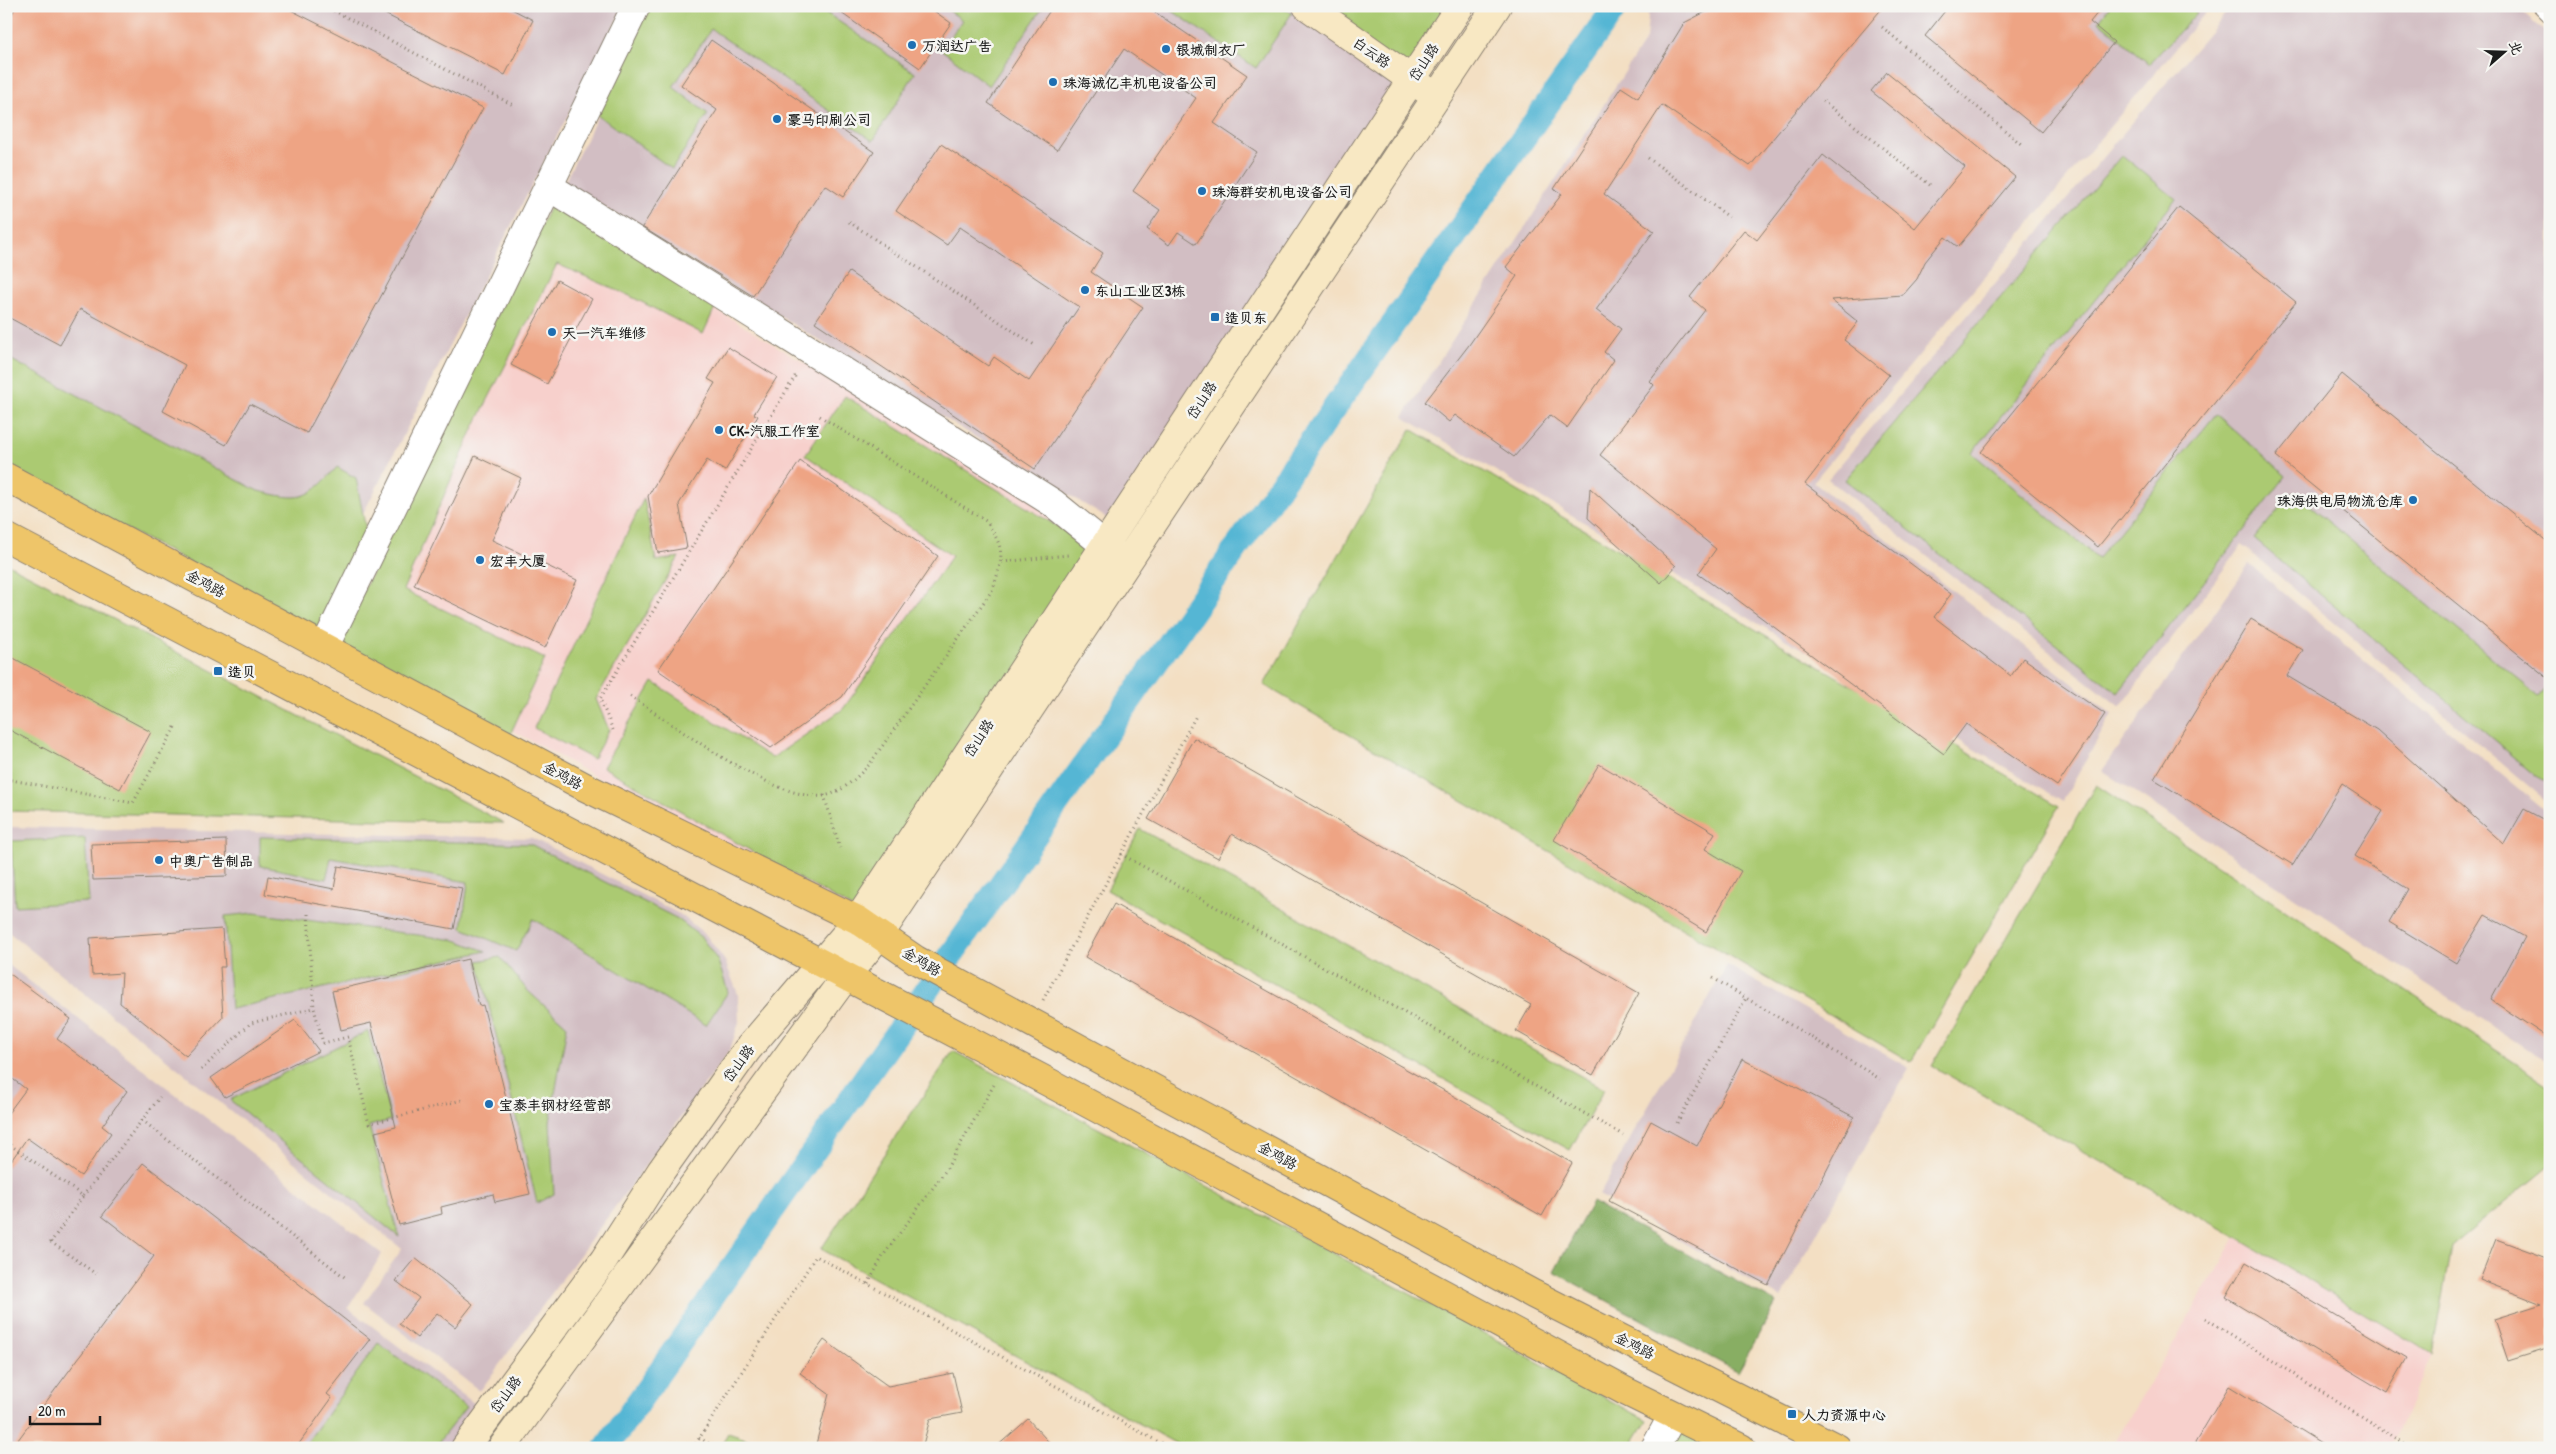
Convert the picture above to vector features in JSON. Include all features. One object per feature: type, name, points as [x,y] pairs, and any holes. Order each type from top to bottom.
[{"type":"main road","name":"金鸡路","points":[[6,477],[585,787],[869,927],[916,960],[1031,1020],[1533,1294],[1837,1448]]},
{"type":"main road","points":[[6,537],[1007,1060],[1616,1386],[1741,1448]]},
{"type":"street","points":[[324,646],[636,6]]},
{"type":"street","name":"白云路","points":[[1307,6],[1437,97]]},
{"type":"street","name":"岱山路","points":[[502,1448],[846,976],[869,927],[1105,545],[1460,6]]},
{"type":"street","name":"岱山路","points":[[465,1448],[604,1260],[661,1171],[747,1050],[821,963],[869,927],[1126,563],[1497,6]]},
{"type":"street","points":[[548,186],[1053,503],[1126,563]]},
{"type":"street","points":[[1654,1448],[1674,1415]]},
{"type":"lane","points":[[2540,6],[2550,16]]},
{"type":"path","points":[[325,6],[515,106]]},
{"type":"path","points":[[556,6],[565,11]]},
{"type":"path","points":[[1882,27],[2021,144]]},
{"type":"path","points":[[1823,101],[1930,185]]},
{"type":"path","points":[[1648,158],[1729,217]]},
{"type":"path","points":[[849,222],[1036,346]]},
{"type":"path","points":[[613,730],[600,699],[810,351]]},
{"type":"path","points":[[630,696],[753,775],[804,796],[824,796],[855,780],[869,765],[993,589],[1002,562],[1000,540],[986,521],[818,415]]},
{"type":"path","points":[[1002,562],[1075,554]]},
{"type":"path","points":[[1031,1020],[1197,714]]},
{"type":"path","points":[[6,779],[133,803],[175,727]]},
{"type":"path","points":[[824,796],[840,848]]},
{"type":"path","points":[[1121,854],[1623,1135]]},
{"type":"path","points":[[308,914],[314,1008],[324,1043],[348,1037],[369,1124],[462,1100]]},
{"type":"path","points":[[1712,978],[1880,1078]]},
{"type":"path","points":[[1678,1123],[1746,998]]},
{"type":"path","points":[[201,1070],[251,1023],[314,1008]]},
{"type":"path","points":[[868,1284],[883,1256],[946,1170],[1007,1060]]},
{"type":"path","points":[[96,1274],[51,1242],[83,1196],[160,1097]]},
{"type":"path","points":[[142,1120],[348,1280]]},
{"type":"path","points":[[6,1142],[83,1196]]},
{"type":"path","points":[[693,1448],[816,1256],[1170,1448]]},
{"type":"path","points":[[2205,1318],[2407,1446]]},
{"type":"path","points":[[699,1438],[717,1448]]},
{"type":"shaded area","points":[[6,6],[624,6],[310,617],[6,452]]},
{"type":"shaded area","points":[[653,6],[1287,6],[1408,90],[1113,522],[564,183]]},
{"type":"shaded area","points":[[1649,6],[2211,6],[1813,482],[2112,714],[2063,801],[1403,417],[1646,39]]},
{"type":"shaded area","points":[[2232,6],[2516,6],[2550,36],[2550,804],[2242,545],[2120,707],[1828,479]]},
{"type":"shaded area","points":[[560,215],[1106,545],[863,926],[358,644]]},
{"type":"shaded area","points":[[2249,564],[2550,815],[2550,1064],[2102,771]]},
{"type":"shaded area","points":[[6,827],[532,838],[681,915],[706,935],[725,961],[738,994],[739,1022],[730,1050],[480,1391],[364,1303],[402,1249],[6,930]]},
{"type":"shaded area","points":[[6,963],[382,1254],[348,1308],[479,1407],[447,1448],[6,1448]]},
{"type":"shaded area","points":[[1727,965],[1909,1068],[1781,1298],[1599,1195]]},
{"type":"shaded area","points":[[2236,1238],[2432,1354],[2390,1448],[2111,1448]]},
{"type":"green space","points":[[645,6],[816,6],[915,73],[873,141],[711,29],[673,87],[708,114],[672,169],[592,111]]},
{"type":"green space","points":[[943,6],[1044,6],[989,86],[942,50],[962,20]]},
{"type":"green space","points":[[1165,6],[1282,6],[1292,13],[1256,68]]},
{"type":"green space","points":[[1314,6],[1472,6],[1421,81]]},
{"type":"green space","points":[[2110,6],[2191,6],[2197,13],[2149,64],[2099,21]]},
{"type":"green space","points":[[2122,155],[2176,199],[1972,453],[2098,558],[2216,414],[2286,476],[2118,693],[1845,480]]},
{"type":"green space","points":[[553,201],[717,303],[703,334],[630,296],[557,264],[473,429],[403,590],[545,659],[509,737],[338,643]]},
{"type":"green space","points":[[6,357],[258,491],[285,496],[302,496],[318,487],[337,467],[356,478],[368,541],[321,632],[6,465]]},
{"type":"green space","points":[[845,396],[1096,550],[864,915],[603,767],[653,682],[772,758],[843,709],[952,556],[805,455]]},
{"type":"green space","points":[[1411,429],[2059,806],[1911,1062],[1264,685]]},
{"type":"green space","points":[[2293,492],[2538,697],[2550,683],[2550,787],[2254,539]]},
{"type":"green space","points":[[644,498],[656,561],[679,557],[596,699],[609,730],[593,759],[534,728]]},
{"type":"green space","points":[[6,563],[504,823],[6,811]]},
{"type":"green space","points":[[2096,785],[2550,1086],[2550,1165],[2451,1247],[2432,1354],[2236,1237],[1932,1066]]},
{"type":"green space","points":[[1140,829],[1604,1089],[1570,1150],[1107,890]]},
{"type":"green space","points":[[260,837],[530,844],[678,919],[702,938],[718,961],[728,992],[706,1025],[533,919],[516,951],[462,928],[468,882],[331,858],[326,879],[260,866]]},
{"type":"green space","points":[[85,838],[89,902],[15,906],[11,841]]},
{"type":"green space","points":[[254,913],[455,940],[486,951],[231,1009],[225,916]]},
{"type":"green space","points":[[500,957],[528,991],[567,1026],[550,1122],[554,1194],[537,1203],[478,961]]},
{"type":"green space","points":[[368,1031],[391,1120],[369,1126],[399,1237],[230,1100]]},
{"type":"green space","points":[[953,1051],[1647,1420],[1630,1448],[1184,1448],[821,1249]]},
{"type":"green space","points":[[1592,1202],[1776,1303],[1738,1372],[1554,1272]]},
{"type":"green space","points":[[378,1343],[466,1407],[434,1448],[303,1448]]},
{"type":"green space","points":[[1680,1427],[1722,1448],[1667,1448]]},
{"type":"green space","points":[[728,1433],[773,1448],[719,1448]]},
{"type":"building","points":[[16,6],[283,6],[483,108],[307,433],[250,404],[226,445],[163,411],[185,365],[80,309],[60,345],[6,316],[6,26]]},
{"type":"building","points":[[369,6],[506,6],[533,20],[505,75]]},
{"type":"building","name":"万润达广告","points":[[831,6],[927,6],[951,23],[920,68]]},
{"type":"building","points":[[1053,6],[1146,6],[1247,75],[1214,123],[1257,152],[1196,244],[1178,232],[1169,245],[1147,229],[1160,210],[1133,191],[1196,98],[1124,49],[1057,150],[988,103]]},
{"type":"building","points":[[1717,6],[1884,6],[1750,166],[1662,105],[1604,194],[1654,231],[1596,310],[1621,329],[1604,352],[1614,360],[1567,428],[1550,415],[1514,457],[1455,415],[1449,422],[1425,402],[1469,345],[1517,276],[1506,267],[1562,194],[1554,189],[1621,87],[1638,98],[1684,23]]},
{"type":"building","points":[[1949,6],[2103,6],[2090,22],[2114,42],[2041,132],[1925,36]]},
{"type":"building","points":[[711,40],[874,152],[843,197],[825,185],[753,296],[642,227],[717,110],[681,85]]},
{"type":"building","points":[[1887,72],[2015,177],[1958,247],[1945,237],[1925,262],[1917,279],[1903,295],[1831,300],[1858,322],[1844,340],[1889,375],[1805,484],[1951,594],[1934,617],[2011,676],[2023,658],[2105,714],[2057,786],[1966,724],[1944,754],[1727,592],[1726,594],[1698,574],[1716,549],[1600,455],[1654,385],[1650,381],[1705,310],[1690,297],[1744,230],[1757,240],[1823,155],[1915,228],[1965,167],[1871,91]]},
{"type":"building","name":"东山工业区3栋","points":[[941,144],[1103,253],[1091,272],[1143,307],[1035,469],[815,322],[849,272],[988,366],[994,357],[1029,381],[1079,307],[960,227],[947,245],[896,211]]},
{"type":"building","points":[[2179,207],[2296,302],[2098,547],[1981,452]]},
{"type":"building","name":"天一汽车维修","points":[[557,280],[592,299],[547,384],[511,365]]},
{"type":"building","points":[[728,347],[777,377],[754,414],[758,416],[725,471],[707,460],[679,504],[687,548],[658,553],[648,496],[715,383],[708,379]]},
{"type":"building","name":"珠海供电局物流仓库","points":[[2342,374],[2550,544],[2550,680],[2276,456]]},
{"type":"building","name":"宏丰大厦","points":[[475,456],[521,478],[492,540],[577,580],[545,648],[414,585]]},
{"type":"building","points":[[800,461],[938,556],[842,697],[771,748],[658,670]]},
{"type":"building","points":[[1590,488],[1676,566],[1661,583],[1588,518]]},
{"type":"building","points":[[2251,619],[2303,650],[2287,676],[2377,730],[2504,844],[2524,809],[2550,823],[2550,1039],[2491,1000],[2525,937],[2485,915],[2456,963],[2389,922],[2408,889],[2355,856],[2383,811],[2342,784],[2293,865],[2154,779]]},
{"type":"building","points":[[6,654],[151,732],[120,789],[6,728]]},
{"type":"building","points":[[1194,738],[1639,993],[1593,1075],[1516,1031],[1531,1005],[1232,834],[1218,858],[1148,819]]},
{"type":"building","points":[[1599,764],[1715,833],[1705,849],[1741,871],[1706,932],[1554,840]]},
{"type":"building","name":"中奥广告制品","points":[[226,840],[227,876],[93,880],[91,844]]},
{"type":"building","points":[[338,866],[462,888],[454,929],[265,894],[268,876],[334,889]]},
{"type":"building","points":[[1114,904],[1572,1163],[1542,1216],[1085,957]]},
{"type":"building","points":[[222,929],[225,967],[220,967],[223,1017],[186,1056],[120,1003],[122,973],[92,975],[90,938]]},
{"type":"building","points":[[468,959],[479,1006],[483,1005],[530,1194],[495,1202],[493,1194],[441,1207],[442,1214],[399,1225],[375,1132],[396,1127],[371,1023],[341,1030],[332,991]]},
{"type":"building","points":[[6,971],[71,1019],[57,1039],[127,1091],[102,1126],[111,1133],[81,1176],[27,1138],[6,1168],[6,1116],[26,1089],[6,1074]]},
{"type":"building","points":[[295,1020],[319,1051],[225,1097],[211,1078]]},
{"type":"building","points":[[1742,1059],[1854,1117],[1768,1285],[1609,1201],[1651,1121],[1697,1146]]},
{"type":"building","points":[[143,1163],[370,1339],[327,1394],[332,1398],[296,1448],[12,1448],[154,1256],[102,1216]]},
{"type":"building","points":[[2496,1239],[2550,1259],[2550,1348],[2508,1361],[2494,1319],[2542,1304],[2480,1280]]},
{"type":"building","points":[[415,1258],[473,1304],[455,1327],[437,1313],[417,1338],[399,1324],[419,1298],[396,1281]]},
{"type":"building","points":[[2246,1262],[2407,1358],[2387,1393],[2226,1297]]},
{"type":"building","points":[[824,1340],[888,1386],[953,1373],[962,1413],[930,1419],[922,1448],[815,1448],[829,1394],[800,1373]]},
{"type":"building","points":[[2229,1386],[2329,1448],[2192,1448]]},
{"type":"building","points":[[1028,1419],[1054,1448],[995,1448]]},
{"type":"waterway","points":[[606,1448],[1616,6]]},
{"type":"place","name":"万润达广告","points":[[912,45]]},
{"type":"place","name":"银城制衣厂","points":[[1166,49]]},
{"type":"place","name":"珠海诚亿丰机电设备公司","points":[[1053,82]]},
{"type":"place","name":"豪马印刷公司","points":[[777,119]]},
{"type":"place","name":"珠海群安机电设备公司","points":[[1202,191]]},
{"type":"place","name":"东山工业区3栋","points":[[1085,290]]},
{"type":"place","name":"造贝东","points":[[1215,317]]},
{"type":"place","name":"天一汽车维修","points":[[552,332]]},
{"type":"place","name":"CK-汽服工作室","points":[[719,430]]},
{"type":"place","name":"珠海供电局物流仓库","points":[[2413,500]]},
{"type":"place","name":"宏丰大厦","points":[[480,560]]},
{"type":"place","name":"造贝","points":[[218,671]]},
{"type":"place","name":"中奥广告制品","points":[[159,860]]},
{"type":"place","name":"宝泰丰钢材经营部","points":[[489,1104]]},
{"type":"place","name":"人力资源中心","points":[[1792,1414]]}]
